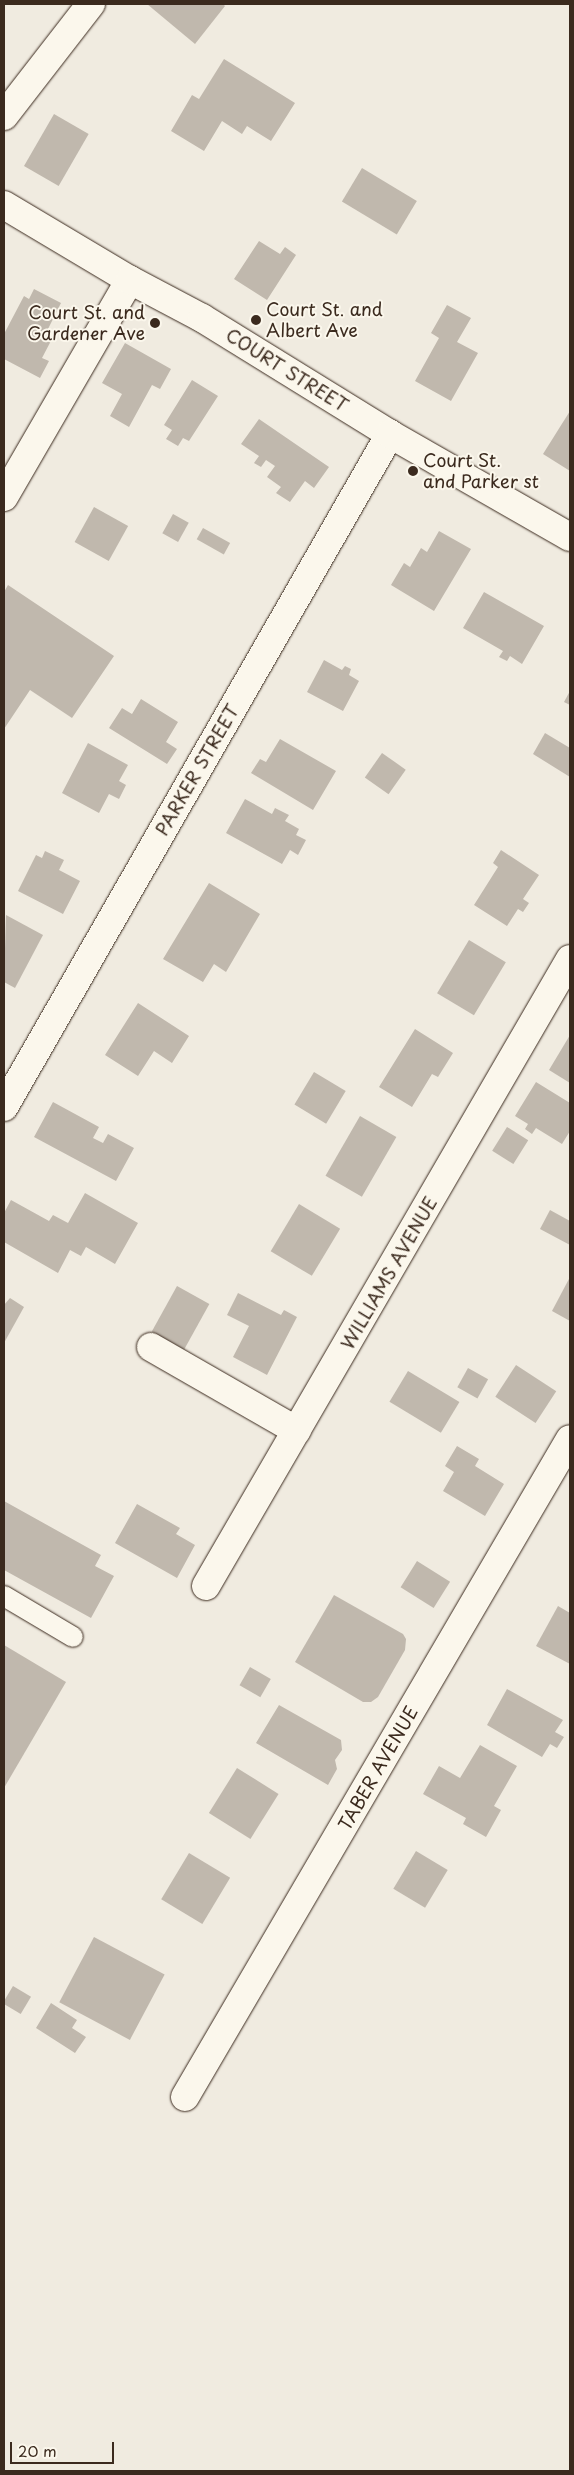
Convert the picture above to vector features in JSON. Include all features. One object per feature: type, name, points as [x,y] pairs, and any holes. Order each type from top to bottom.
[{"type":"street","points":[[4,116],[92,4]]},
{"type":"street","name":"COURT STREET","points":[[4,205],[130,280],[202,318],[390,434],[570,537]]},
{"type":"street","points":[[4,497],[130,280]]},
{"type":"street","name":"PARKER STREET","points":[[4,1106],[390,434]]},
{"type":"street","name":"WILLIAMS AVENUE","points":[[206,1586],[570,959]]},
{"type":"street","points":[[151,1347],[297,1431]]},
{"type":"street","name":"TABER AVENUE","points":[[185,2096],[570,1439]]},
{"type":"lane","points":[[4,1596],[73,1637]]},
{"type":"building","points":[[147,4],[223,4],[225,6],[195,44]]},
{"type":"building","points":[[224,59],[295,103],[271,141],[247,126],[242,134],[222,121],[204,151],[171,131],[192,95],[199,99]]},
{"type":"building","points":[[54,114],[89,134],[59,186],[24,166]]},
{"type":"building","points":[[362,168],[417,201],[397,234],[342,201]]},
{"type":"building","points":[[259,241],[280,254],[285,247],[296,255],[267,300],[234,279]]},
{"type":"building","points":[[34,289],[61,303],[46,333],[53,337],[42,358],[49,361],[40,378],[4,359],[4,334],[24,296],[29,299]]},
{"type":"building","points":[[447,305],[471,318],[457,342],[478,353],[451,401],[415,381],[439,338],[431,333]]},
{"type":"building","points":[[125,343],[171,369],[160,389],[152,385],[129,427],[110,416],[122,394],[102,383]]},
{"type":"building","points":[[192,380],[218,396],[189,441],[183,438],[178,446],[166,439],[172,430],[164,425]]},
{"type":"building","points":[[570,411],[570,471],[543,454]]},
{"type":"building","points":[[259,419],[329,467],[314,488],[305,481],[290,502],[276,493],[281,487],[267,477],[275,466],[266,460],[261,467],[254,463],[259,456],[241,444]]},
{"type":"building","points":[[94,507],[128,526],[109,561],[75,542]]},
{"type":"building","points":[[173,514],[189,523],[178,542],[162,533]]},
{"type":"building","points":[[203,528],[230,543],[224,554],[197,539]]},
{"type":"building","points":[[439,531],[471,549],[434,611],[391,585],[404,563],[410,567],[421,548],[427,552]]},
{"type":"building","points":[[8,585],[114,656],[72,718],[30,690],[4,729],[4,592]]},
{"type":"building","points":[[484,592],[544,626],[522,664],[510,656],[507,661],[499,657],[503,651],[463,628]]},
{"type":"building","points":[[324,660],[342,670],[345,666],[351,669],[349,675],[359,681],[343,711],[307,692]]},
{"type":"building","points":[[570,691],[570,705],[564,702]]},
{"type":"building","points":[[141,699],[178,722],[166,742],[177,749],[167,764],[109,728],[122,708],[132,714]]},
{"type":"building","points":[[545,733],[570,748],[570,777],[533,754]]},
{"type":"building","points":[[280,739],[336,771],[313,810],[251,773],[260,759],[266,762]]},
{"type":"building","points":[[88,743],[128,765],[119,781],[126,785],[119,799],[109,794],[99,813],[62,793]]},
{"type":"building","points":[[382,753],[406,770],[389,794],[365,778]]},
{"type":"building","points":[[245,799],[272,814],[275,808],[289,815],[285,821],[299,829],[296,835],[306,840],[298,855],[290,850],[282,864],[226,833]]},
{"type":"building","points":[[501,850],[539,875],[523,899],[529,903],[523,912],[518,909],[507,926],[474,905],[498,867],[493,863]]},
{"type":"building","points":[[45,851],[64,860],[59,870],[80,881],[63,914],[18,891],[36,855],[42,858]]},
{"type":"building","points":[[209,883],[260,914],[226,972],[214,964],[203,982],[163,959]]},
{"type":"building","points":[[6,915],[43,935],[15,988],[4,982]]},
{"type":"building","points":[[469,940],[506,962],[474,1015],[437,993]]},
{"type":"building","points":[[138,1003],[189,1036],[172,1063],[154,1051],[138,1076],[105,1055]]},
{"type":"building","points":[[415,1029],[453,1053],[438,1077],[432,1074],[412,1107],[379,1087]]},
{"type":"building","points":[[570,1035],[570,1083],[549,1070]]},
{"type":"building","points":[[314,1072],[346,1091],[326,1124],[294,1105]]},
{"type":"building","points":[[536,1082],[570,1103],[570,1131],[562,1144],[536,1128],[532,1134],[525,1129],[528,1124],[515,1116]]},
{"type":"building","points":[[53,1102],[99,1127],[93,1138],[103,1143],[108,1134],[134,1148],[116,1181],[34,1137]]},
{"type":"building","points":[[360,1116],[396,1137],[362,1197],[326,1176]]},
{"type":"building","points":[[507,1127],[528,1140],[513,1164],[492,1151]]},
{"type":"building","points":[[85,1193],[138,1223],[115,1264],[86,1247],[81,1256],[70,1250],[58,1273],[4,1242],[4,1213],[11,1200],[49,1221],[53,1215],[68,1223]]},
{"type":"building","points":[[299,1204],[340,1229],[312,1276],[271,1251]]},
{"type":"building","points":[[550,1210],[570,1221],[570,1245],[540,1229]]},
{"type":"building","points":[[570,1277],[570,1321],[552,1311]]},
{"type":"building","points":[[177,1286],[209,1304],[184,1349],[152,1331]]},
{"type":"building","points":[[238,1293],[281,1315],[284,1310],[297,1317],[267,1375],[233,1357],[249,1326],[227,1315]]},
{"type":"building","points":[[10,1298],[24,1307],[4,1343],[4,1305]]},
{"type":"building","points":[[516,1365],[556,1391],[536,1423],[495,1397]]},
{"type":"building","points":[[468,1368],[488,1379],[477,1398],[457,1387]]},
{"type":"building","points":[[408,1371],[459,1402],[441,1433],[389,1402]]},
{"type":"building","points":[[457,1446],[479,1459],[475,1466],[504,1484],[485,1516],[443,1491],[454,1472],[445,1466]]},
{"type":"building","points":[[4,1501],[101,1555],[95,1566],[114,1576],[91,1618],[4,1570]]},
{"type":"building","points":[[137,1504],[180,1528],[176,1534],[195,1545],[177,1578],[115,1543]]},
{"type":"building","points":[[417,1561],[450,1582],[434,1608],[401,1587]]},
{"type":"building","points":[[334,1595],[403,1634],[406,1639],[405,1650],[378,1697],[371,1702],[363,1702],[295,1662]]},
{"type":"building","points":[[558,1606],[570,1613],[570,1664],[536,1646]]},
{"type":"building","points":[[4,1645],[66,1682],[4,1788]]},
{"type":"building","points":[[250,1667],[271,1679],[260,1697],[240,1685]]},
{"type":"building","points":[[507,1689],[563,1720],[555,1732],[564,1737],[557,1748],[550,1744],[542,1757],[487,1725]]},
{"type":"building","points":[[279,1705],[341,1740],[342,1750],[335,1760],[337,1769],[328,1785],[256,1743]]},
{"type":"building","points":[[480,1745],[517,1766],[494,1806],[501,1810],[486,1837],[463,1824],[466,1818],[423,1794],[439,1766],[460,1778]]},
{"type":"building","points":[[237,1768],[279,1794],[250,1839],[209,1813]]},
{"type":"building","points":[[416,1851],[448,1870],[425,1908],[393,1889]]},
{"type":"building","points":[[189,1853],[230,1878],[202,1924],[161,1899]]},
{"type":"building","points":[[94,1937],[165,1975],[130,2040],[59,2002]]},
{"type":"building","points":[[13,1986],[31,1997],[21,2014],[4,2004]]},
{"type":"building","points":[[51,2003],[77,2020],[72,2028],[86,2037],[75,2053],[36,2028]]},
{"type":"place","name":"Court St. and Albert Ave","points":[[256,320]]},
{"type":"place","name":"Court St. and Gardener Ave","points":[[155,323]]},
{"type":"place","name":"Court St. and Parker st","points":[[413,471]]}]
